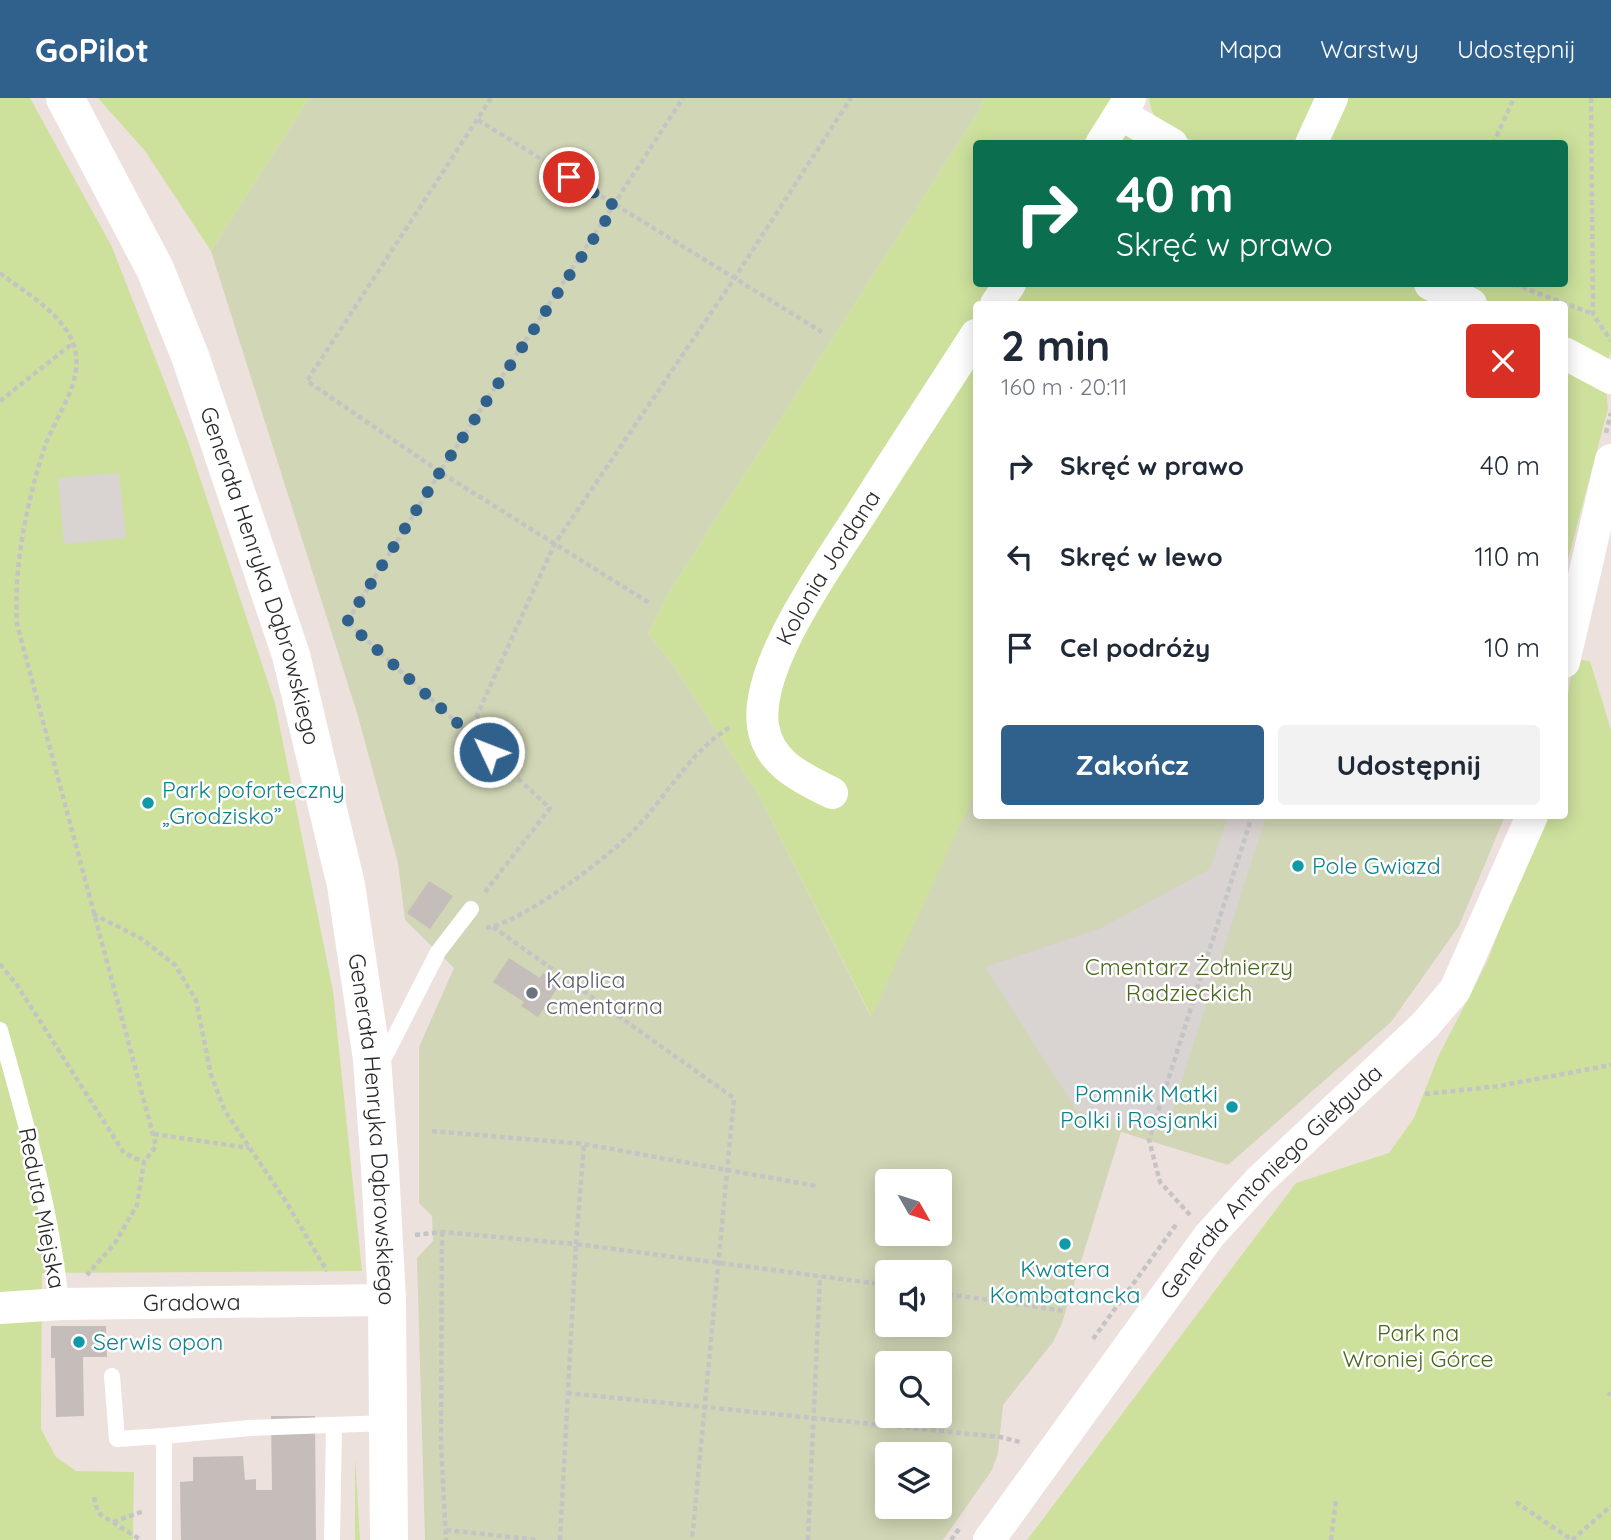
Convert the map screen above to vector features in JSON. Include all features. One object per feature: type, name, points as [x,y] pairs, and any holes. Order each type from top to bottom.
[{"type":"street","name":"Generała Henryka Dąbrowskiego","points":[[65,98],[155,269],[190,356],[290,655],[346,885],[372,1059],[387,1300],[388,1540]]},
{"type":"street","points":[[1313,140],[1332,98]]},
{"type":"street","points":[[1104,140],[1125,106],[1167,140]]},
{"type":"street","points":[[1436,287],[1465,301]]},
{"type":"street","name":"Kolonia Jordana","points":[[832,793],[803,779],[773,755],[763,726],[766,687],[799,613],[973,340]]},
{"type":"street","points":[[1568,355],[1611,378]]},
{"type":"street","points":[[1568,645],[1611,460]]},
{"type":"street","name":"Generała Antoniego Giełguda","points":[[989,1540],[1209,1236],[1258,1182],[1425,1025],[1455,990],[1531,819]]},
{"type":"street","name":"Gradowa","points":[[0,1308],[61,1304],[387,1300]]},
{"type":"lane","points":[[372,1059],[386,1054],[438,952],[471,909]]},
{"type":"lane","name":"Reduta Miejska","points":[[0,1030],[39,1171],[57,1266],[61,1304]]},
{"type":"lane","points":[[112,1376],[117,1439],[250,1428],[387,1423]]},
{"type":"lane","points":[[332,1540],[334,1425]]},
{"type":"lane","points":[[164,1436],[164,1540]]},
{"type":"path","points":[[491,98],[307,381],[440,472],[651,604]]},
{"type":"path","points":[[471,909],[550,808],[347,622],[440,472],[683,98]]},
{"type":"path","points":[[469,733],[554,545],[734,279],[851,98]]},
{"type":"path","points":[[1495,140],[1514,98]]},
{"type":"path","points":[[1591,98],[1593,314],[1611,341]]},
{"type":"path","points":[[478,120],[822,332]]},
{"type":"path","points":[[0,273],[55,317],[73,343],[77,373],[44,449],[15,592],[17,624],[156,1146],[144,1162],[137,1205],[115,1243],[61,1304]]},
{"type":"path","points":[[1522,287],[1559,301]]},
{"type":"path","points":[[1568,305],[1593,314]]},
{"type":"path","points":[[0,401],[73,343]]},
{"type":"path","points":[[692,1540],[734,1098],[493,927],[553,895],[636,829],[709,740],[718,734]]},
{"type":"path","points":[[1209,1236],[1160,1182],[1149,1140],[1251,819]]},
{"type":"path","points":[[92,913],[142,939],[175,965],[196,1000],[211,1075],[225,1111],[285,1200],[346,1300]]},
{"type":"path","points":[[0,964],[17,985],[124,1153],[144,1162]]},
{"type":"path","points":[[1425,1094],[1499,1086],[1611,1065]]},
{"type":"path","points":[[432,1131],[584,1144],[816,1186]]},
{"type":"path","points":[[154,1134],[249,1148]]},
{"type":"path","points":[[560,1540],[584,1144]]},
{"type":"path","points":[[442,1232],[441,1443],[446,1540]]},
{"type":"path","points":[[405,1236],[442,1232],[576,1244],[875,1283]]},
{"type":"path","points":[[808,1540],[820,1276]]},
{"type":"path","points":[[952,1295],[1065,1311]]},
{"type":"path","points":[[567,1393],[1000,1437],[1020,1442]]},
{"type":"path","points":[[94,1497],[98,1513],[142,1540]]},
{"type":"path","points":[[1331,1540],[1336,1500]]},
{"type":"path","points":[[1516,1502],[1572,1540],[1611,1506]]},
{"type":"path","points":[[446,1530],[538,1540]]},
{"type":"green space","name":"Park poforteczny „Grodzisko”","points":[[0,98],[30,98],[112,247],[188,442],[275,703],[333,991],[362,1271],[42,1273],[41,1429],[56,1457],[76,1471],[134,1472],[133,1540],[0,1540]]},
{"type":"green space","points":[[98,98],[309,98],[211,251],[145,151]]},
{"type":"green space","name":"Cmentarz Żołnierzy Radzieckich","points":[[309,98],[984,98],[979,111],[669,592],[648,634],[673,665],[758,794],[871,1017],[973,796],[973,819],[1504,819],[1459,926],[1391,1022],[1228,1165],[1121,1132],[1062,1323],[1053,1342],[1003,1405],[998,1453],[992,1470],[943,1540],[425,1540],[417,1258],[433,1241],[432,1216],[419,1203],[419,1047],[454,968],[405,920],[398,863],[357,713],[211,251]]},
{"type":"green space","points":[[984,98],[1119,98],[1142,140],[973,140],[973,287],[1419,287],[1447,301],[973,301],[973,797],[872,1018],[758,794],[673,665],[648,634],[669,592],[979,111]]},
{"type":"green space","points":[[1149,98],[1322,98],[1302,140],[1194,140],[1169,130],[1155,117]]},
{"type":"green space","points":[[1338,98],[1611,98],[1611,352],[1604,370],[1568,351],[1568,301],[1476,301],[1449,287],[1568,287],[1568,140],[1318,140]]},
{"type":"green space","points":[[1568,368],[1606,388],[1608,409],[1568,559]]},
{"type":"green space","name":"Park na Wroniej Górce","points":[[1574,659],[1590,661],[1611,730],[1611,1540],[1027,1540],[1296,1183],[1389,1153],[1414,1118],[1438,1057],[1488,960],[1541,819],[1568,819],[1568,694]]},
{"type":"green space","points":[[355,1456],[360,1540],[355,1540]]},
{"type":"shaded area","points":[[119,473],[126,538],[64,544],[58,478]]},
{"type":"shaded area","points":[[1227,819],[1265,819],[1171,1115],[1155,1133],[1077,1111],[985,967],[1101,928],[1210,869]]},
{"type":"building","points":[[429,881],[453,896],[430,929],[407,913]]},
{"type":"building","name":"Kaplica cmentarna","points":[[509,958],[540,978],[543,973],[560,984],[538,1017],[521,1006],[524,1002],[493,982]]},
{"type":"building","points":[[51,1326],[106,1326],[107,1357],[83,1357],[84,1416],[56,1417],[55,1358],[51,1358]]},
{"type":"building","points":[[271,1416],[315,1416],[316,1540],[181,1540],[180,1482],[193,1481],[193,1457],[243,1456],[245,1480],[256,1479],[256,1490],[272,1490]]},
{"type":"place","name":"Park poforteczny „Grodzisko”","points":[[148,803]]},
{"type":"place","name":"Pole Gwiazd","points":[[1298,866]]},
{"type":"place","name":"Kaplica cmentarna","points":[[532,993]]},
{"type":"place","name":"Pomnik Matki Polki i Rosjanki","points":[[1232,1107]]},
{"type":"place","name":"Kwatera Kombatancka","points":[[1065,1244]]},
{"type":"place","name":"Serwis opon","points":[[79,1342]]},
{"type":"route","points":[[489,752],[347,622],[440,472],[615,206],[569,177]]}]
